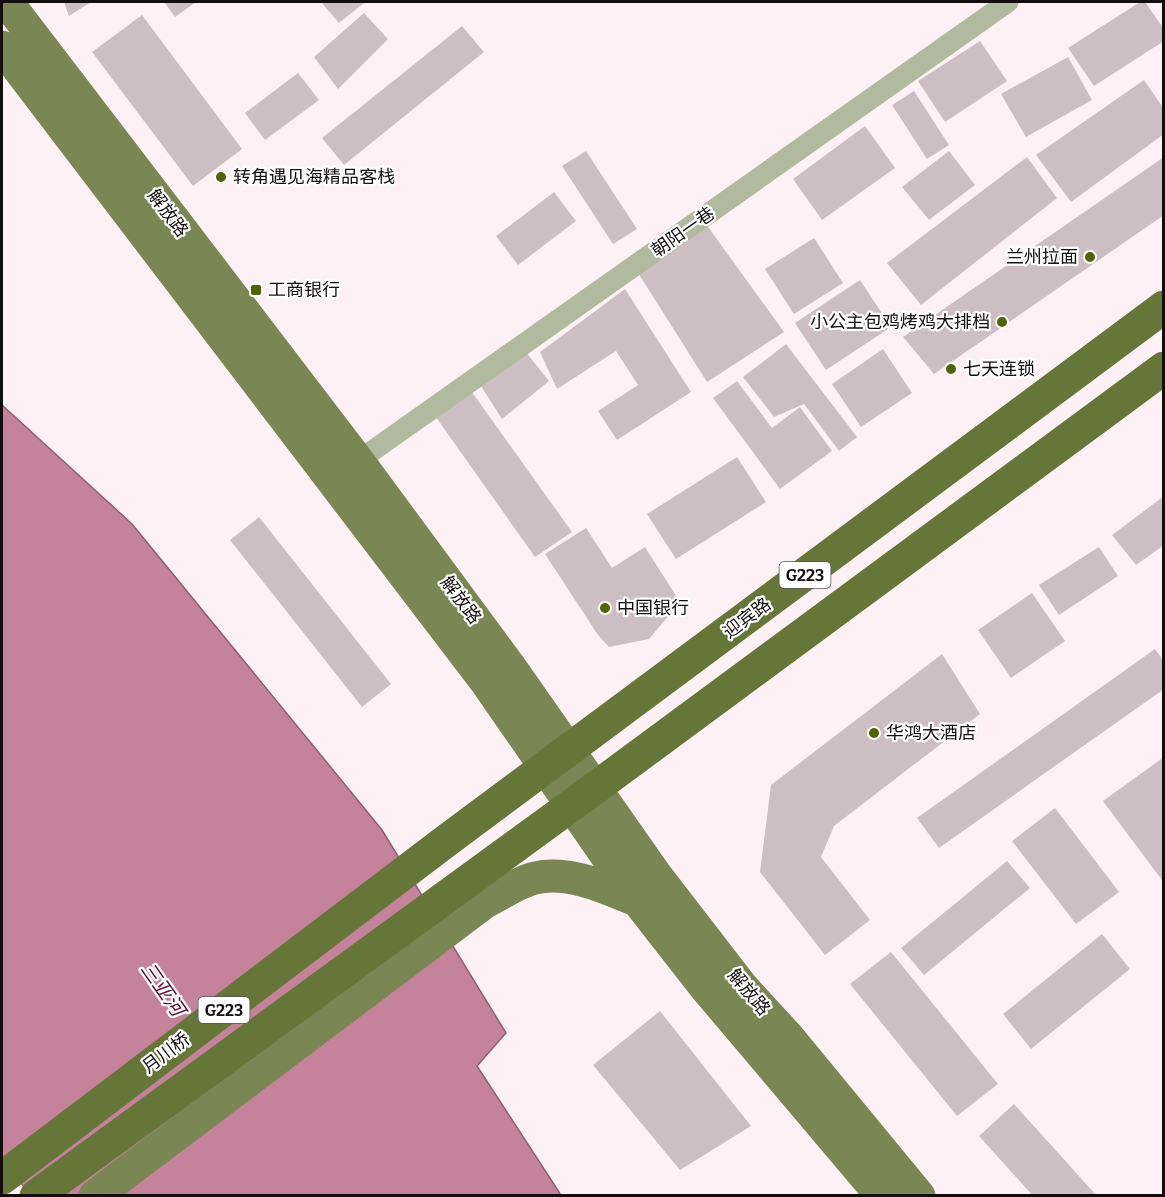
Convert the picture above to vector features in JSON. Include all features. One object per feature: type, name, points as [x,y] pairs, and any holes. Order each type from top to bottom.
[{"type":"highway","name":"迎宾路","points":[[446,842],[1164,307]]},
{"type":"highway","name":"G223","points":[[477,890],[583,797],[1164,368]]},
{"type":"highway","name":"月川桥","points":[[2,1178],[446,842]]},
{"type":"highway","name":"月川桥","points":[[36,1196],[477,890]]},
{"type":"main road","name":"解放路","points":[[7,2],[358,461],[510,667],[558,760],[583,797],[638,901],[706,988],[882,1196]]},
{"type":"main road","name":"解放路","points":[[2,47],[487,683],[558,760]]},
{"type":"main road","name":"解放路","points":[[583,797],[655,874],[743,988],[795,1046],[919,1196]]},
{"type":"main road","points":[[95,1196],[477,890],[535,878],[570,877],[607,887],[638,901]]},
{"type":"street","name":"朝阳一巷","points":[[358,461],[1008,2]]},
{"type":"water","name":"三亚河","points":[[2,405],[132,524],[382,830],[506,1033],[477,1066],[561,1195],[30,1195],[2,1157]]},
{"type":"building","points":[[64,2],[91,2],[69,16]]},
{"type":"building","points":[[164,2],[196,2],[175,17]]},
{"type":"building","points":[[321,2],[363,2],[364,3],[339,23]]},
{"type":"building","points":[[1140,2],[1145,2],[1164,29],[1164,41],[1094,86],[1068,48]]},
{"type":"building","points":[[364,13],[388,39],[338,89],[314,57]]},
{"type":"building","points":[[142,15],[242,149],[193,186],[92,52]]},
{"type":"building","points":[[462,26],[484,52],[344,165],[322,138]]},
{"type":"building","points":[[980,41],[1007,81],[945,122],[918,81]]},
{"type":"building","points":[[1068,57],[1092,100],[1026,137],[1001,94]]},
{"type":"building","points":[[298,73],[319,100],[265,140],[245,113]]},
{"type":"building","points":[[1144,80],[1164,109],[1164,134],[1071,202],[1036,155]]},
{"type":"building","points":[[914,91],[949,145],[927,159],[892,105]]},
{"type":"building","points":[[865,126],[895,168],[822,220],[793,179]]},
{"type":"building","points":[[586,151],[637,229],[613,244],[562,166]]},
{"type":"building","points":[[949,151],[975,185],[929,220],[902,187]]},
{"type":"building","points":[[1027,157],[1057,198],[921,305],[887,263]]},
{"type":"building","points":[[1164,157],[1164,215],[934,374],[903,337]]},
{"type":"building","points":[[554,192],[576,221],[518,265],[496,236]]},
{"type":"building","points":[[703,220],[784,332],[707,382],[635,268]]},
{"type":"building","points":[[814,238],[843,283],[794,314],[765,269]]},
{"type":"building","points":[[860,280],[891,327],[826,370],[795,323]]},
{"type":"building","points":[[625,289],[691,392],[617,440],[598,411],[638,385],[616,351],[557,389],[540,352]]},
{"type":"building","points":[[786,344],[857,437],[839,451],[804,404],[774,417],[743,377]]},
{"type":"building","points":[[521,346],[549,381],[502,419],[481,386]]},
{"type":"building","points":[[883,349],[912,393],[861,427],[832,384]]},
{"type":"building","points":[[737,381],[772,428],[800,407],[832,451],[780,489],[713,398]]},
{"type":"building","points":[[469,388],[572,532],[535,557],[433,413]]},
{"type":"building","points":[[737,457],[766,502],[676,559],[647,514]]},
{"type":"building","points":[[1164,496],[1164,545],[1136,565],[1112,535]]},
{"type":"building","points":[[259,517],[391,684],[362,707],[230,540]]},
{"type":"building","points":[[586,528],[612,568],[645,547],[680,602],[649,639],[609,647],[598,635],[545,554]]},
{"type":"building","points":[[1099,547],[1118,576],[1059,615],[1039,585]]},
{"type":"building","points":[[1032,593],[1065,641],[1011,678],[978,630]]},
{"type":"building","points":[[1155,649],[1164,661],[1164,689],[939,848],[917,818]]},
{"type":"building","points":[[942,654],[980,714],[834,826],[821,857],[870,920],[825,955],[760,872],[771,785]]},
{"type":"building","points":[[1164,757],[1162,808],[1164,883],[1103,801]]},
{"type":"building","points":[[1055,808],[1119,892],[1076,924],[1012,841]]},
{"type":"building","points":[[1007,861],[1030,888],[924,975],[901,948]]},
{"type":"building","points":[[1102,934],[1130,969],[1031,1049],[1003,1014]]},
{"type":"building","points":[[891,952],[998,1084],[957,1116],[850,984]]},
{"type":"building","points":[[660,1011],[751,1126],[680,1170],[593,1065]]},
{"type":"building","points":[[1014,1104],[1097,1196],[1033,1196],[979,1136]]},
{"type":"place","name":"转角遇见海精品客栈","points":[[221,177]]},
{"type":"place","name":"兰州拉面","points":[[1090,257]]},
{"type":"place","name":"工商银行","points":[[256,290]]},
{"type":"place","name":"小公主包鸡烤鸡大排档","points":[[1002,322]]},
{"type":"place","name":"七天连锁","points":[[951,369]]},
{"type":"place","name":"中国银行","points":[[605,608]]},
{"type":"place","name":"华鸿大酒店","points":[[874,733]]}]
